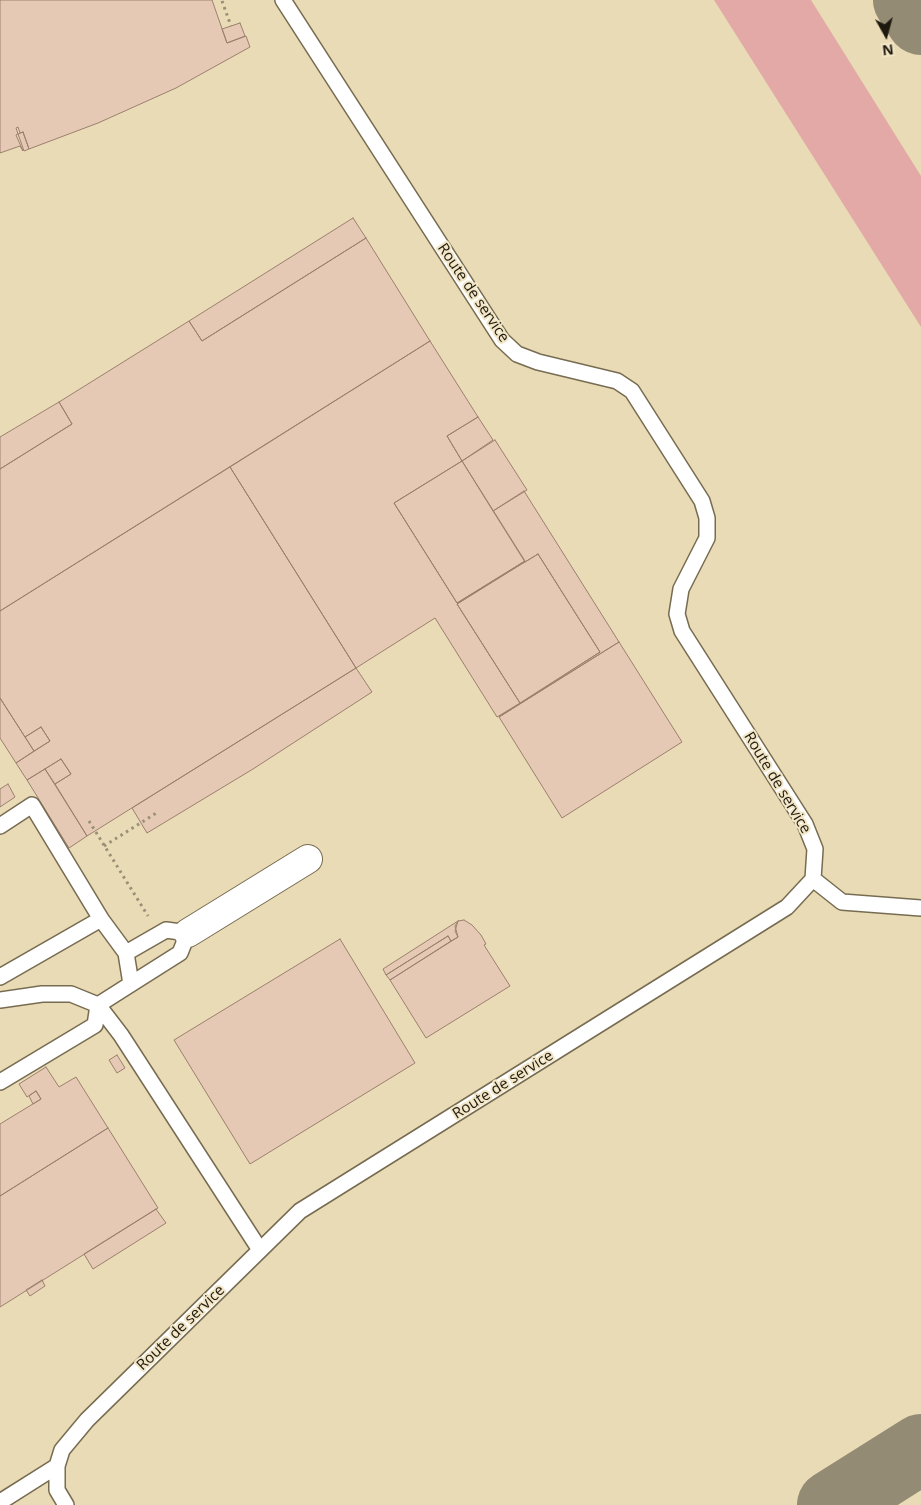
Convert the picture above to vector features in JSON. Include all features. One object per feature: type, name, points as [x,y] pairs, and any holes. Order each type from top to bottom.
[{"type":"street","points":[[188,933],[308,860]]},
{"type":"lane","name":"Route de service","points":[[66,1505],[56,1490],[57,1466],[62,1450],[87,1420],[300,1211],[787,907],[813,879],[815,850],[805,824],[682,631],[677,614],[681,589],[707,538],[707,518],[702,501],[632,391],[617,381],[531,360],[517,354],[502,340],[283,0]]},
{"type":"lane","points":[[0,826],[32,806],[101,919],[126,953],[131,984]]},
{"type":"lane","points":[[813,879],[842,902],[921,908]]},
{"type":"lane","points":[[0,977],[101,919]]},
{"type":"lane","points":[[0,1082],[94,1025],[98,1005],[180,953],[188,933],[166,930],[126,953]]},
{"type":"lane","points":[[0,1000],[42,994],[71,994],[98,1005],[121,1035],[260,1250]]},
{"type":"lane","points":[[0,1502],[57,1466]]},
{"type":"path","points":[[222,1],[231,26]]},
{"type":"path","points":[[104,846],[158,812]]},
{"type":"path","points":[[88,821],[153,924]]},
{"type":"shaded area","points":[[0,0],[921,0],[921,1505],[0,1505]]},
{"type":"shaded area","points":[[714,0],[811,0],[921,176],[921,327]]},
{"type":"building","points":[[0,0],[212,0],[227,43],[246,36],[250,47],[176,88],[98,123],[29,149],[23,132],[20,133],[18,127],[16,128],[18,134],[16,135],[23,151],[20,146],[0,153]]},
{"type":"building","points":[[240,23],[245,36],[227,43],[222,29]]},
{"type":"building","points":[[23,132],[29,149],[24,151],[18,134]]},
{"type":"building","points":[[353,218],[366,238],[202,341],[189,321]]},
{"type":"building","points":[[366,238],[430,341],[0,611],[0,469],[72,424],[59,402],[189,321],[202,341]]},
{"type":"building","points":[[430,341],[478,417],[447,436],[462,461],[394,503],[457,603],[525,561],[457,604],[520,703],[497,717],[435,618],[356,668],[230,467]]},
{"type":"building","points":[[59,402],[72,424],[0,469],[0,437]]},
{"type":"building","points":[[478,417],[493,440],[462,461],[447,436]]},
{"type":"building","points":[[495,440],[527,490],[493,511],[462,461]]},
{"type":"building","points":[[462,461],[525,561],[457,603],[394,503]]},
{"type":"building","points":[[230,467],[356,668],[87,836],[55,784],[71,774],[61,759],[27,780],[16,763],[50,741],[41,727],[25,737],[0,698],[0,611]]},
{"type":"building","points":[[524,491],[619,642],[499,717],[600,652],[538,554],[525,562],[493,511]]},
{"type":"building","points":[[538,554],[600,652],[520,703],[457,604]]},
{"type":"building","points":[[619,642],[682,742],[562,818],[499,717]]},
{"type":"building","points":[[356,668],[372,692],[253,769],[147,833],[132,808]]},
{"type":"building","points":[[0,698],[34,751],[16,763],[0,738]]},
{"type":"building","points":[[41,727],[50,741],[34,751],[25,737]]},
{"type":"building","points":[[61,759],[71,774],[55,784],[45,769]]},
{"type":"building","points":[[45,769],[87,836],[69,848],[27,780]]},
{"type":"building","points":[[8,784],[15,797],[0,807],[0,789]]},
{"type":"building","points":[[464,920],[472,925],[481,935],[486,944],[484,945],[510,986],[426,1038],[390,980],[458,937],[455,926],[458,921]]},
{"type":"building","points":[[458,921],[455,931],[458,937],[451,941],[448,936],[386,975],[383,969]]},
{"type":"building","points":[[448,936],[451,941],[390,980],[386,975]]},
{"type":"building","points":[[340,939],[415,1063],[250,1164],[174,1040]]},
{"type":"building","points":[[117,1055],[125,1068],[117,1073],[109,1060]]},
{"type":"building","points":[[46,1067],[59,1087],[76,1077],[108,1128],[0,1196],[0,1124],[41,1099],[36,1091],[27,1097],[19,1084]]},
{"type":"building","points":[[36,1091],[41,1099],[33,1104],[29,1096]]},
{"type":"building","points":[[108,1128],[158,1208],[0,1307],[0,1196]]},
{"type":"building","points":[[156,1209],[166,1223],[93,1269],[84,1254]]},
{"type":"building","points":[[42,1280],[45,1286],[30,1296],[26,1290]]},
{"type":"taxiway","points":[[908,0],[921,20]]},
{"type":"taxiway","points":[[832,1505],[921,1449]]}]
